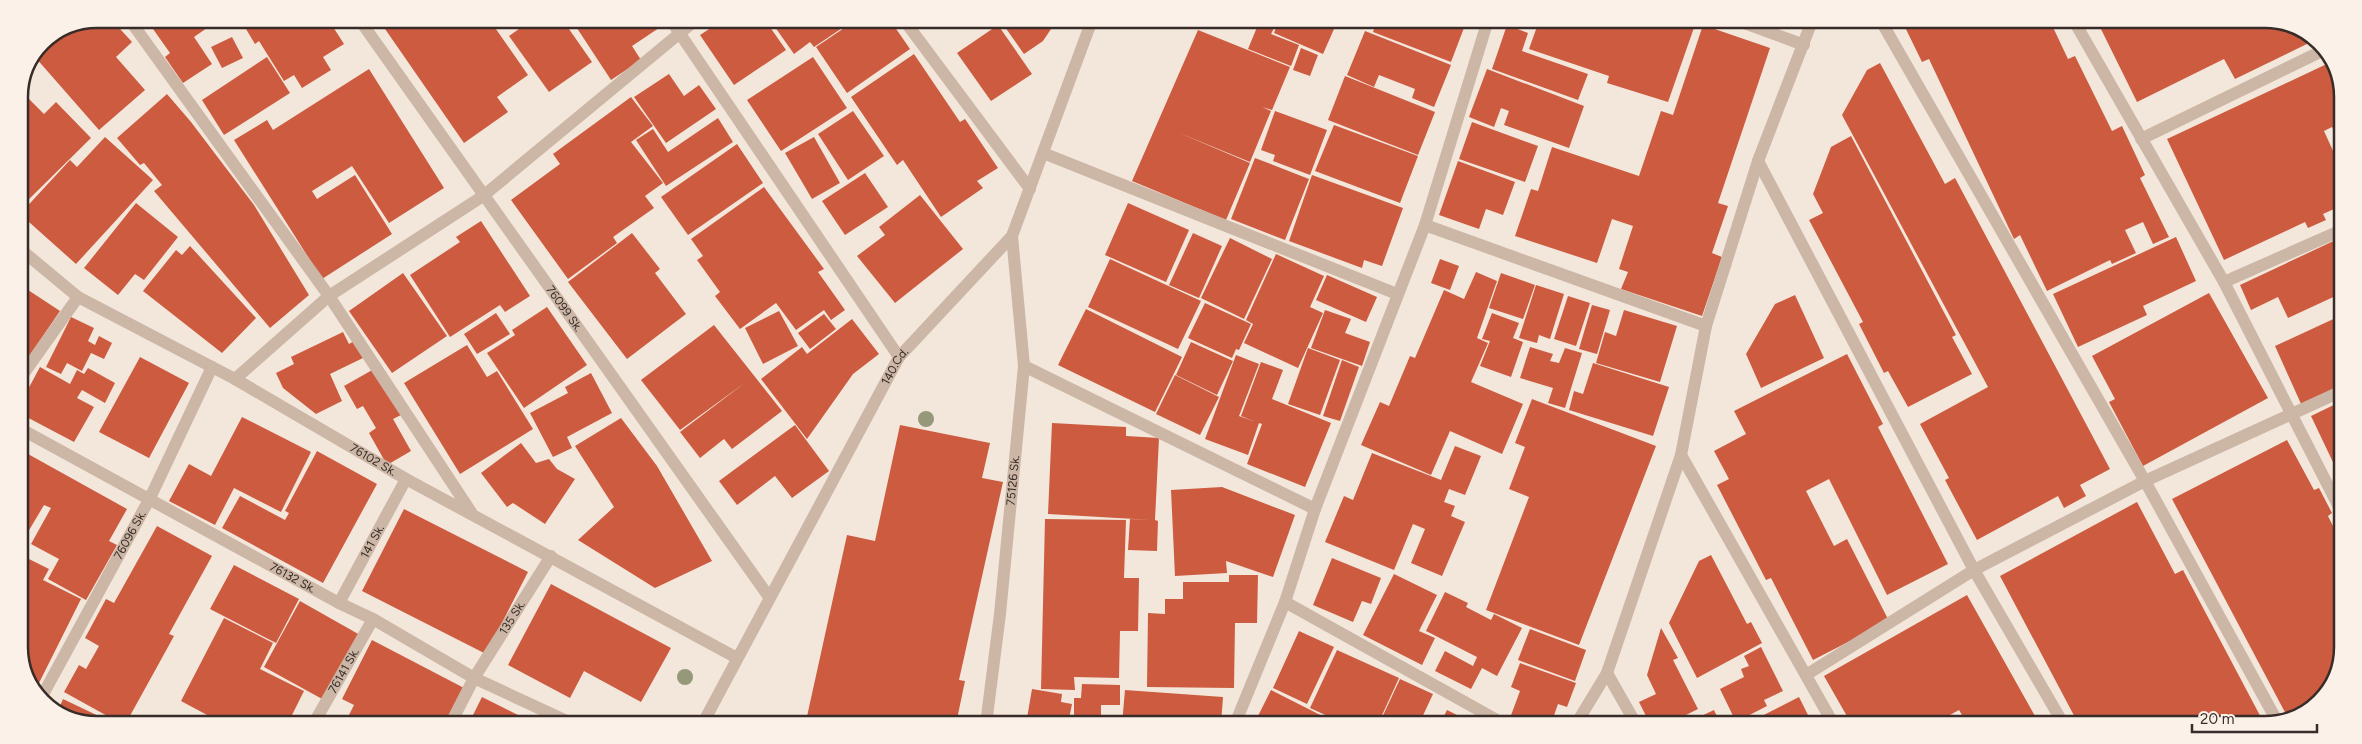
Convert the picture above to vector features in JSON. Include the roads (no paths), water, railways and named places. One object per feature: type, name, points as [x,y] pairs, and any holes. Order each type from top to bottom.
[{"type":"street","points":[[135,28],[329,296],[472,514]]},
{"type":"street","name":"76099 Sk.","points":[[365,28],[769,598]]},
{"type":"street","points":[[676,28],[899,357]]},
{"type":"street","points":[[235,379],[329,296],[483,196],[687,28]]},
{"type":"street","points":[[910,28],[1030,189]]},
{"type":"street","name":"140.Cd.","points":[[707,716],[899,357],[1012,236],[1089,28]]},
{"type":"street","points":[[1238,716],[1285,602],[1315,509],[1424,225],[1486,28]]},
{"type":"street","points":[[1758,28],[1804,45]]},
{"type":"street","points":[[1581,716],[1607,673],[1681,455],[1706,326],[1758,161],[1810,28]]},
{"type":"street","points":[[1885,28],[2145,481],[2274,715]]},
{"type":"street","points":[[2078,28],[2224,282],[2334,497]]},
{"type":"street","points":[[2141,139],[2318,53]]},
{"type":"street","points":[[1043,153],[1397,294]]},
{"type":"street","points":[[1758,161],[1974,570],[2059,716]]},
{"type":"street","points":[[1424,225],[1706,326]]},
{"type":"street","points":[[2224,282],[2334,234]]},
{"type":"street","name":"75126 Sk.","points":[[987,716],[1000,614],[1024,366],[1012,236]]},
{"type":"street","name":"76102 Sk.","points":[[28,255],[78,297],[235,379],[406,479],[737,658]]},
{"type":"street","points":[[28,367],[78,297]]},
{"type":"street","points":[[1024,366],[1315,509]]},
{"type":"street","name":"76096 Sk.","points":[[44,692],[150,498],[212,367]]},
{"type":"street","points":[[1806,675],[1974,570],[2145,481],[2334,395]]},
{"type":"street","name":"76132 Sk.","points":[[28,433],[150,498],[338,603],[373,619],[474,678],[556,716]]},
{"type":"street","points":[[1681,455],[1829,716]]},
{"type":"street","name":"141 Sk.","points":[[338,603],[406,479]]},
{"type":"street","name":"135 Sk.","points":[[455,716],[474,678],[551,556]]},
{"type":"street","points":[[1285,602],[1490,716]]},
{"type":"street","name":"76141 Sk.","points":[[318,716],[373,619]]},
{"type":"street","points":[[1607,673],[1631,716]]}]
